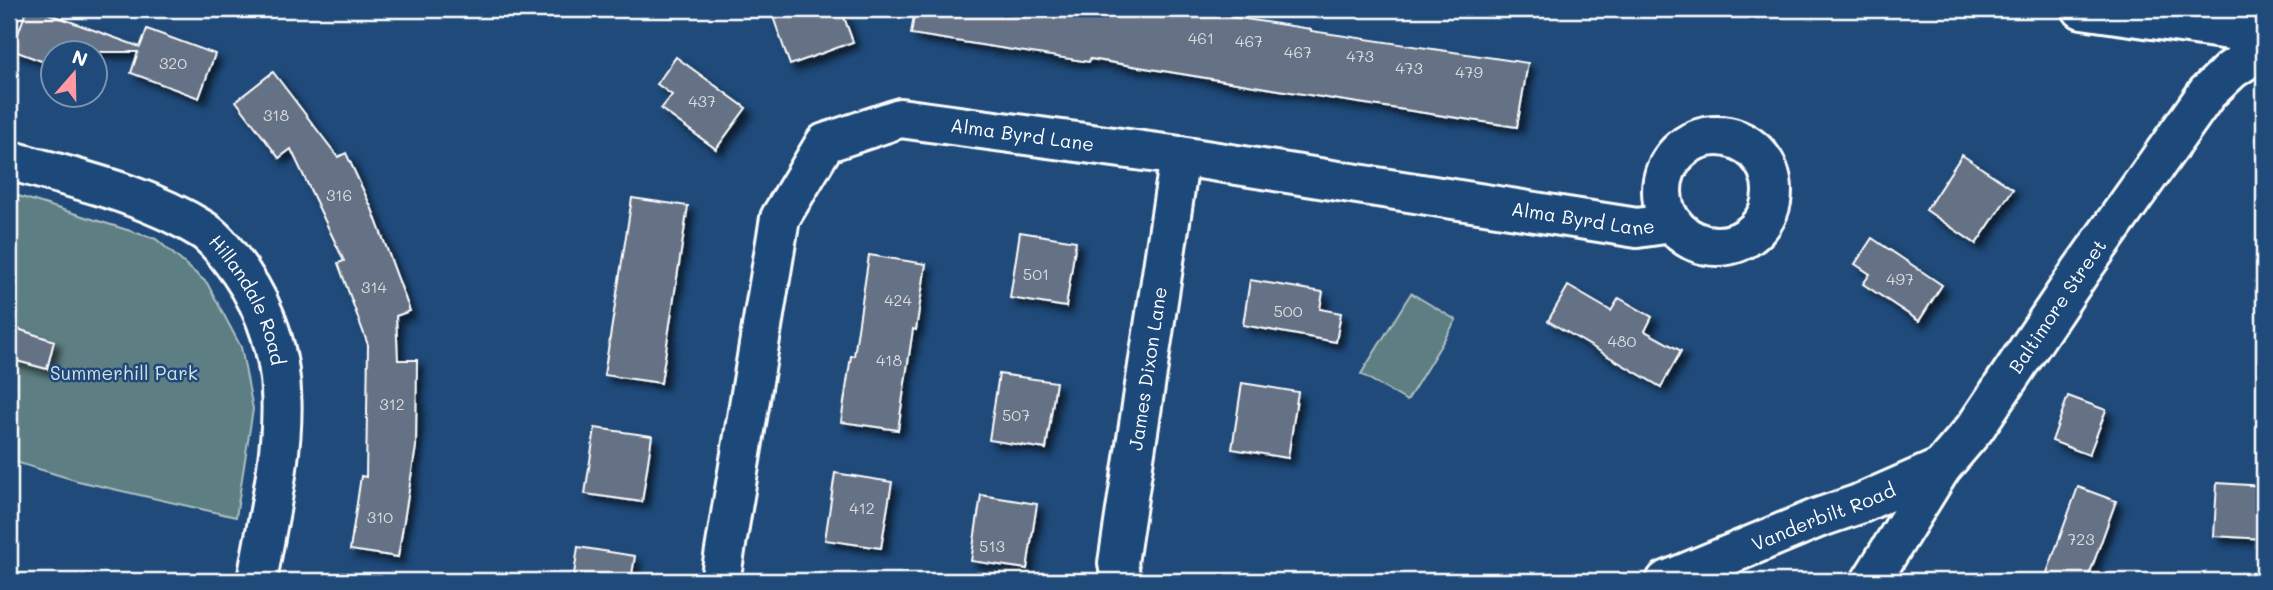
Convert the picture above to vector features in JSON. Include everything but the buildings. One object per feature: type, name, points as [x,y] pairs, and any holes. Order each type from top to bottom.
[{"type":"street","points":[[2082,9],[2264,34]]},
{"type":"street","name":"Baltimore Street","points":[[1871,581],[1941,468],[1975,428],[2080,272],[2207,93],[2231,70],[2264,48]]},
{"type":"street","name":"Alma Byrd Lane","points":[[720,581],[780,218],[825,144],[900,118],[1180,156],[1637,228],[1672,223]]},
{"type":"street","name":"James Dixon Lane","points":[[1121,581],[1118,563],[1180,156]]},
{"type":"street","name":"Hillandale Road","points":[[9,160],[135,196],[204,231],[231,258],[253,290],[269,324],[279,361],[283,399],[281,437],[257,581]]},
{"type":"street","name":"Vanderbilt Road","points":[[1666,581],[1818,518],[1859,504],[1941,468]]},
{"type":"green space","name":"Summerhill Park","points":[[9,193],[156,239],[207,283],[241,347],[253,409],[236,517],[78,481],[9,460]]},
{"type":"green space","points":[[1411,293],[1456,320],[1407,401],[1361,374]]}]
